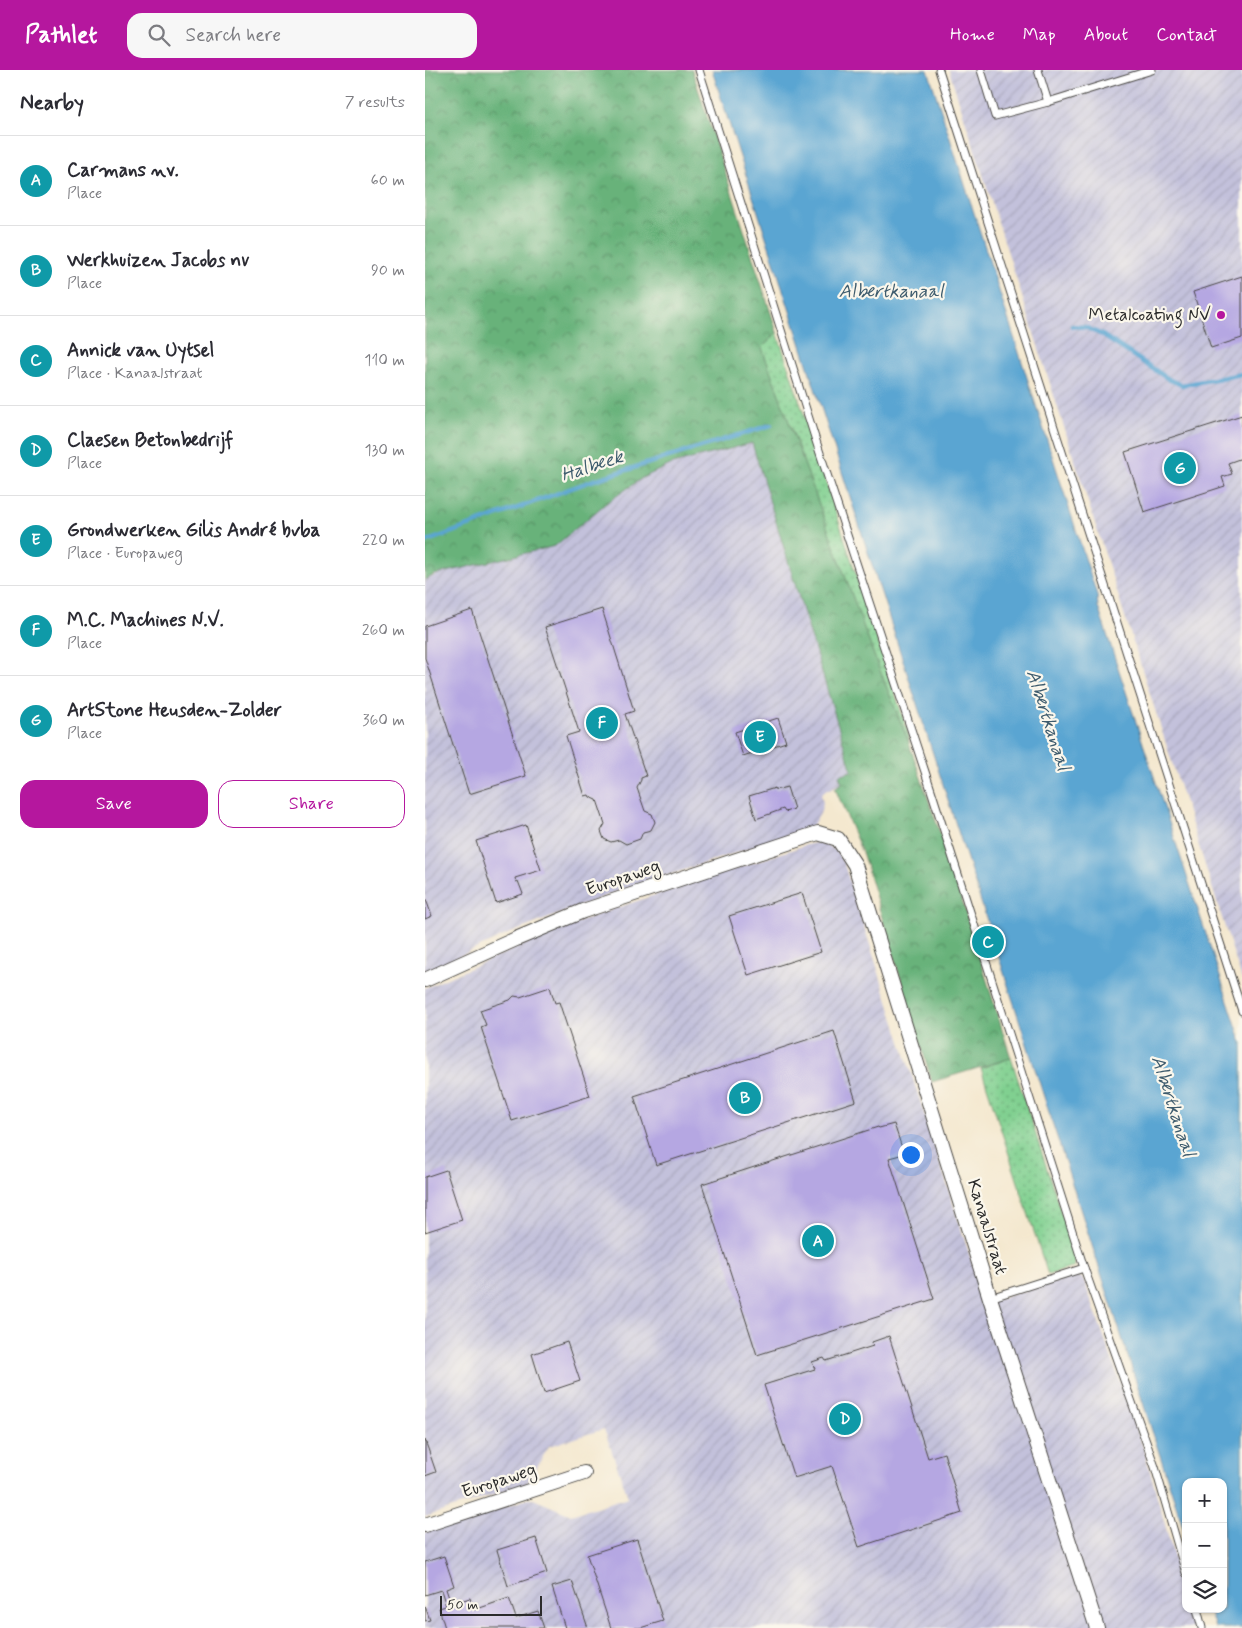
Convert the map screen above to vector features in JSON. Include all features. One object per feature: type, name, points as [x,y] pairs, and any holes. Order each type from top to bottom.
[{"type":"street","name":"Europaweg","points":[[425,980],[515,939],[583,911],[818,833],[838,839]]},
{"type":"street","name":"Kanaalstraat","points":[[838,839],[855,865],[990,1298],[1097,1628]]},
{"type":"street","name":"Europaweg","points":[[425,1525],[584,1473]]},
{"type":"lane","points":[[699,70],[817,444],[932,793],[1084,1268],[1155,1467],[1185,1568]]},
{"type":"lane","points":[[939,70],[1242,1011]]},
{"type":"lane","points":[[981,70],[995,116],[1152,70]]},
{"type":"lane","points":[[1038,70],[1048,102]]},
{"type":"lane","points":[[990,1298],[1084,1268]]},
{"type":"lane","points":[[1198,1613],[1202,1628]]},
{"type":"shaded area","points":[[949,70],[1242,70],[1242,980],[971,138]]},
{"type":"shaded area","points":[[752,443],[852,771],[840,775],[842,783],[821,793],[823,803],[820,814],[813,825],[805,830],[611,894],[508,934],[425,972],[425,580],[605,504],[642,478],[672,464]]},
{"type":"shaded area","points":[[819,842],[836,850],[844,864],[985,1303],[1072,1276],[1079,1276],[1084,1280],[1145,1453],[1182,1586],[1182,1613],[1189,1613],[1193,1628],[425,1628],[425,1532],[531,1498],[571,1515],[628,1497],[604,1429],[549,1446],[527,1484],[425,1517],[425,988],[604,912]]},
{"type":"green space","points":[[425,70],[692,70],[777,332],[762,348],[876,661],[909,743],[950,862],[1011,1058],[932,1082],[863,855],[835,788],[842,783],[839,775],[852,771],[752,443],[672,464],[642,478],[605,504],[555,546],[434,575],[425,580]]},
{"type":"green space","points":[[777,332],[909,736],[909,743],[876,661],[762,348]]},
{"type":"green space","points":[[1011,1058],[1076,1258],[1074,1267],[1048,1275],[981,1068]]},
{"type":"water","name":"Albertkanaal","points":[[712,70],[928,70],[1097,595],[1098,607],[1242,1043],[1242,1628],[1215,1628],[1210,1613],[1227,1613],[1227,1478],[1182,1478],[1182,1524]]},
{"type":"building","name":"Metalcoating NV","points":[[1242,276],[1242,338],[1211,348],[1193,292]]},
{"type":"building","points":[[1242,415],[1242,458],[1228,463],[1232,474],[1222,477],[1225,486],[1144,512],[1125,452]]},
{"type":"building","points":[[602,609],[634,711],[625,714],[646,776],[641,778],[637,788],[645,811],[652,814],[655,822],[651,830],[643,832],[640,839],[626,844],[619,840],[611,842],[604,839],[601,831],[605,824],[597,800],[589,795],[585,796],[566,736],[579,732],[545,627]]},
{"type":"building","points":[[472,610],[526,776],[469,794],[425,658],[425,626]]},
{"type":"building","points":[[778,718],[786,742],[743,756],[735,732]]},
{"type":"building","points":[[787,787],[794,809],[785,812],[783,809],[756,819],[749,796],[775,788],[775,790]]},
{"type":"building","points":[[526,825],[541,870],[515,878],[523,894],[496,903],[476,841]]},
{"type":"building","points":[[802,893],[821,952],[748,975],[729,916]]},
{"type":"building","points":[[425,897],[432,916],[425,919]]},
{"type":"building","points":[[550,987],[555,1003],[559,1002],[590,1096],[512,1121],[481,1027],[486,1025],[480,1010],[510,1000],[514,996],[520,997]]},
{"type":"building","points":[[834,1031],[856,1101],[656,1165],[634,1096]]},
{"type":"building","points":[[894,1124],[904,1154],[889,1158],[934,1299],[757,1355],[702,1184],[878,1127]]},
{"type":"building","points":[[446,1170],[462,1220],[425,1232],[425,1177]]},
{"type":"building","points":[[889,1336],[928,1458],[944,1453],[962,1513],[859,1547],[832,1466],[794,1478],[764,1385],[815,1369],[812,1362],[824,1358],[826,1361],[873,1346],[872,1342]]},
{"type":"building","points":[[567,1342],[580,1381],[544,1393],[532,1354]]},
{"type":"building","points":[[425,1440],[436,1472],[425,1476]]},
{"type":"building","points":[[536,1538],[547,1573],[508,1586],[497,1550]]},
{"type":"building","points":[[637,1539],[663,1621],[640,1628],[611,1628],[587,1555]]},
{"type":"building","points":[[444,1556],[454,1586],[446,1589],[451,1604],[470,1598],[474,1610],[509,1598],[516,1618],[538,1611],[544,1628],[445,1628],[439,1608],[446,1606],[441,1590],[425,1595],[425,1562]]},
{"type":"building","points":[[572,1581],[588,1628],[565,1628],[552,1587]]},
{"type":"building","points":[[425,1606],[430,1620],[425,1621]]},
{"type":"waterway","name":"Halbeek","points":[[1072,326],[1085,327],[1102,335],[1170,380],[1182,385],[1242,374]]},
{"type":"waterway","name":"Halbeek","points":[[425,542],[591,481],[771,425]]},
{"type":"place","name":"Metalcoating NV","points":[[1221,315]]},
{"type":"place","name":"ArtStone Heusden-Zolder","points":[[1180,468]]},
{"type":"place","name":"M.C. Machines N.V.","points":[[602,723]]},
{"type":"place","name":"Grondwerken Gilis André bvba","points":[[760,737]]},
{"type":"place","name":"Annick van Uytsel","points":[[988,942]]},
{"type":"place","name":"Werkhuizen Jacobs nv","points":[[745,1098]]},
{"type":"place","name":"Carmans nv.","points":[[818,1241]]},
{"type":"place","name":"Claesen Betonbedrijf","points":[[845,1419]]}]
